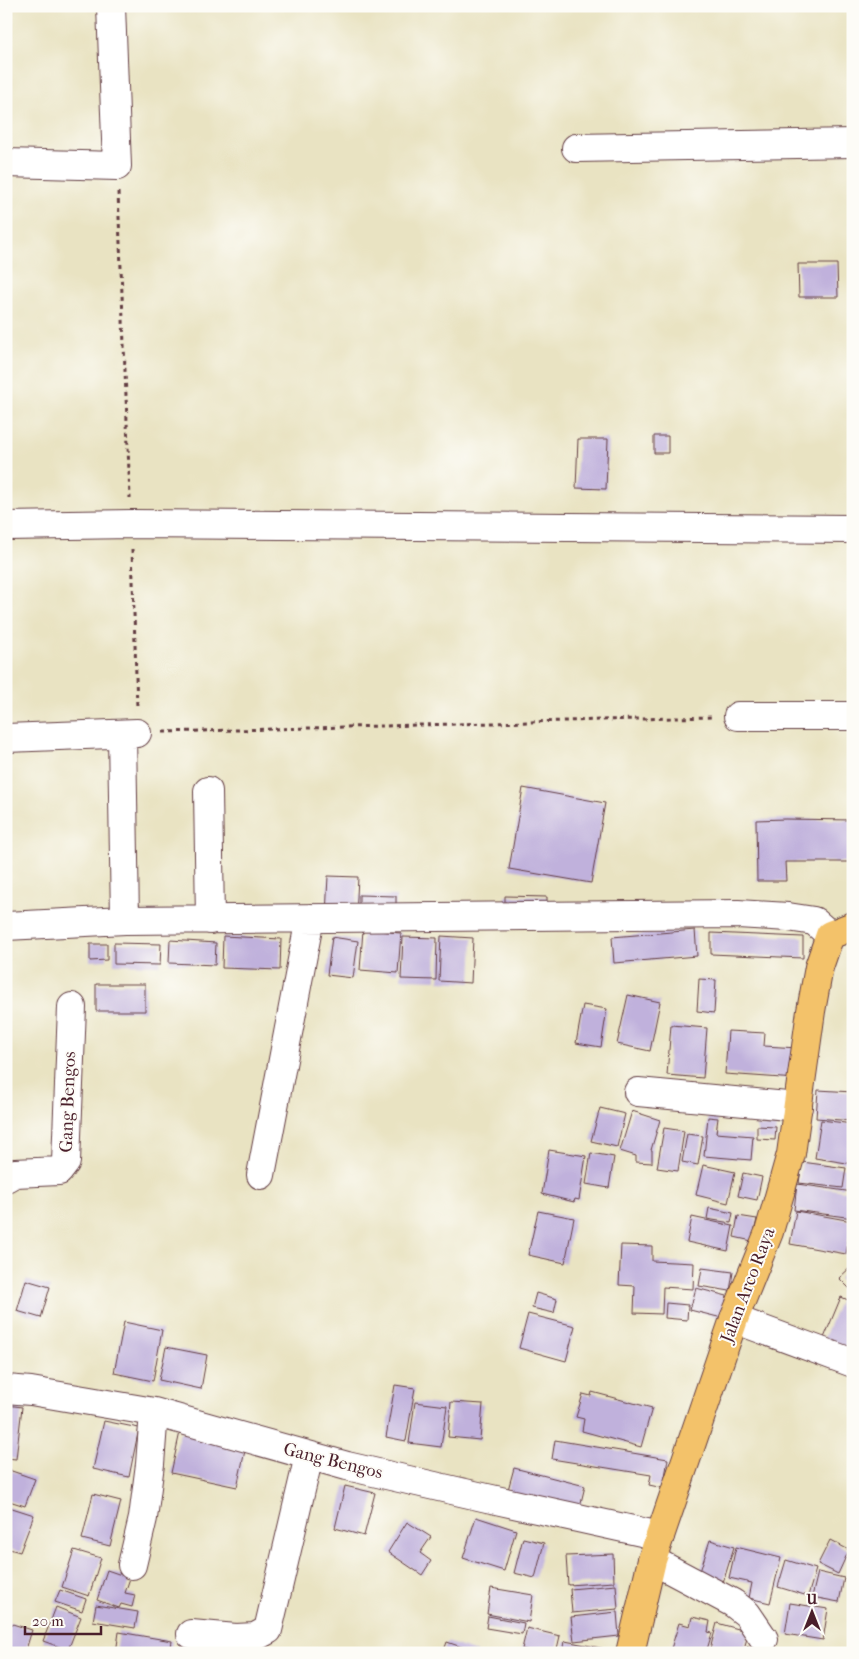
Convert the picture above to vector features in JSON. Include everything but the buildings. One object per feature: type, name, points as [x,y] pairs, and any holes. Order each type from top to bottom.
[{"type":"main road","name":"Jalan Arco Raya","points":[[630,1653],[656,1548],[734,1319],[769,1232],[791,1154],[810,1011],[819,967],[841,931]]},
{"type":"street","points":[[6,163],[117,166],[111,6]]},
{"type":"street","points":[[576,148],[853,143]]},
{"type":"street","points":[[6,526],[132,524],[853,529]]},
{"type":"street","points":[[738,716],[853,716]]},
{"type":"street","points":[[6,738],[130,733],[125,920]]},
{"type":"street","points":[[208,791],[210,920]]},
{"type":"street","points":[[6,926],[125,920],[738,914],[788,917],[814,921],[841,931]]},
{"type":"street","points":[[261,1175],[310,918]]},
{"type":"street","name":"Gang Bengos","points":[[6,1178],[15,1173],[58,1171],[66,1162],[72,1007]]},
{"type":"street","points":[[638,1092],[798,1107]]},
{"type":"street","points":[[734,1319],[853,1363]]},
{"type":"street","name":"Gang Bengos","points":[[6,1389],[31,1390],[154,1412],[309,1456],[487,1498],[656,1548],[747,1614],[764,1639]]},
{"type":"street","points":[[132,1565],[143,1518],[154,1412]]},
{"type":"street","points":[[191,1634],[236,1638],[255,1637],[268,1630],[309,1456]]},
{"type":"path","points":[[117,166],[132,524],[130,733],[738,716]]}]
